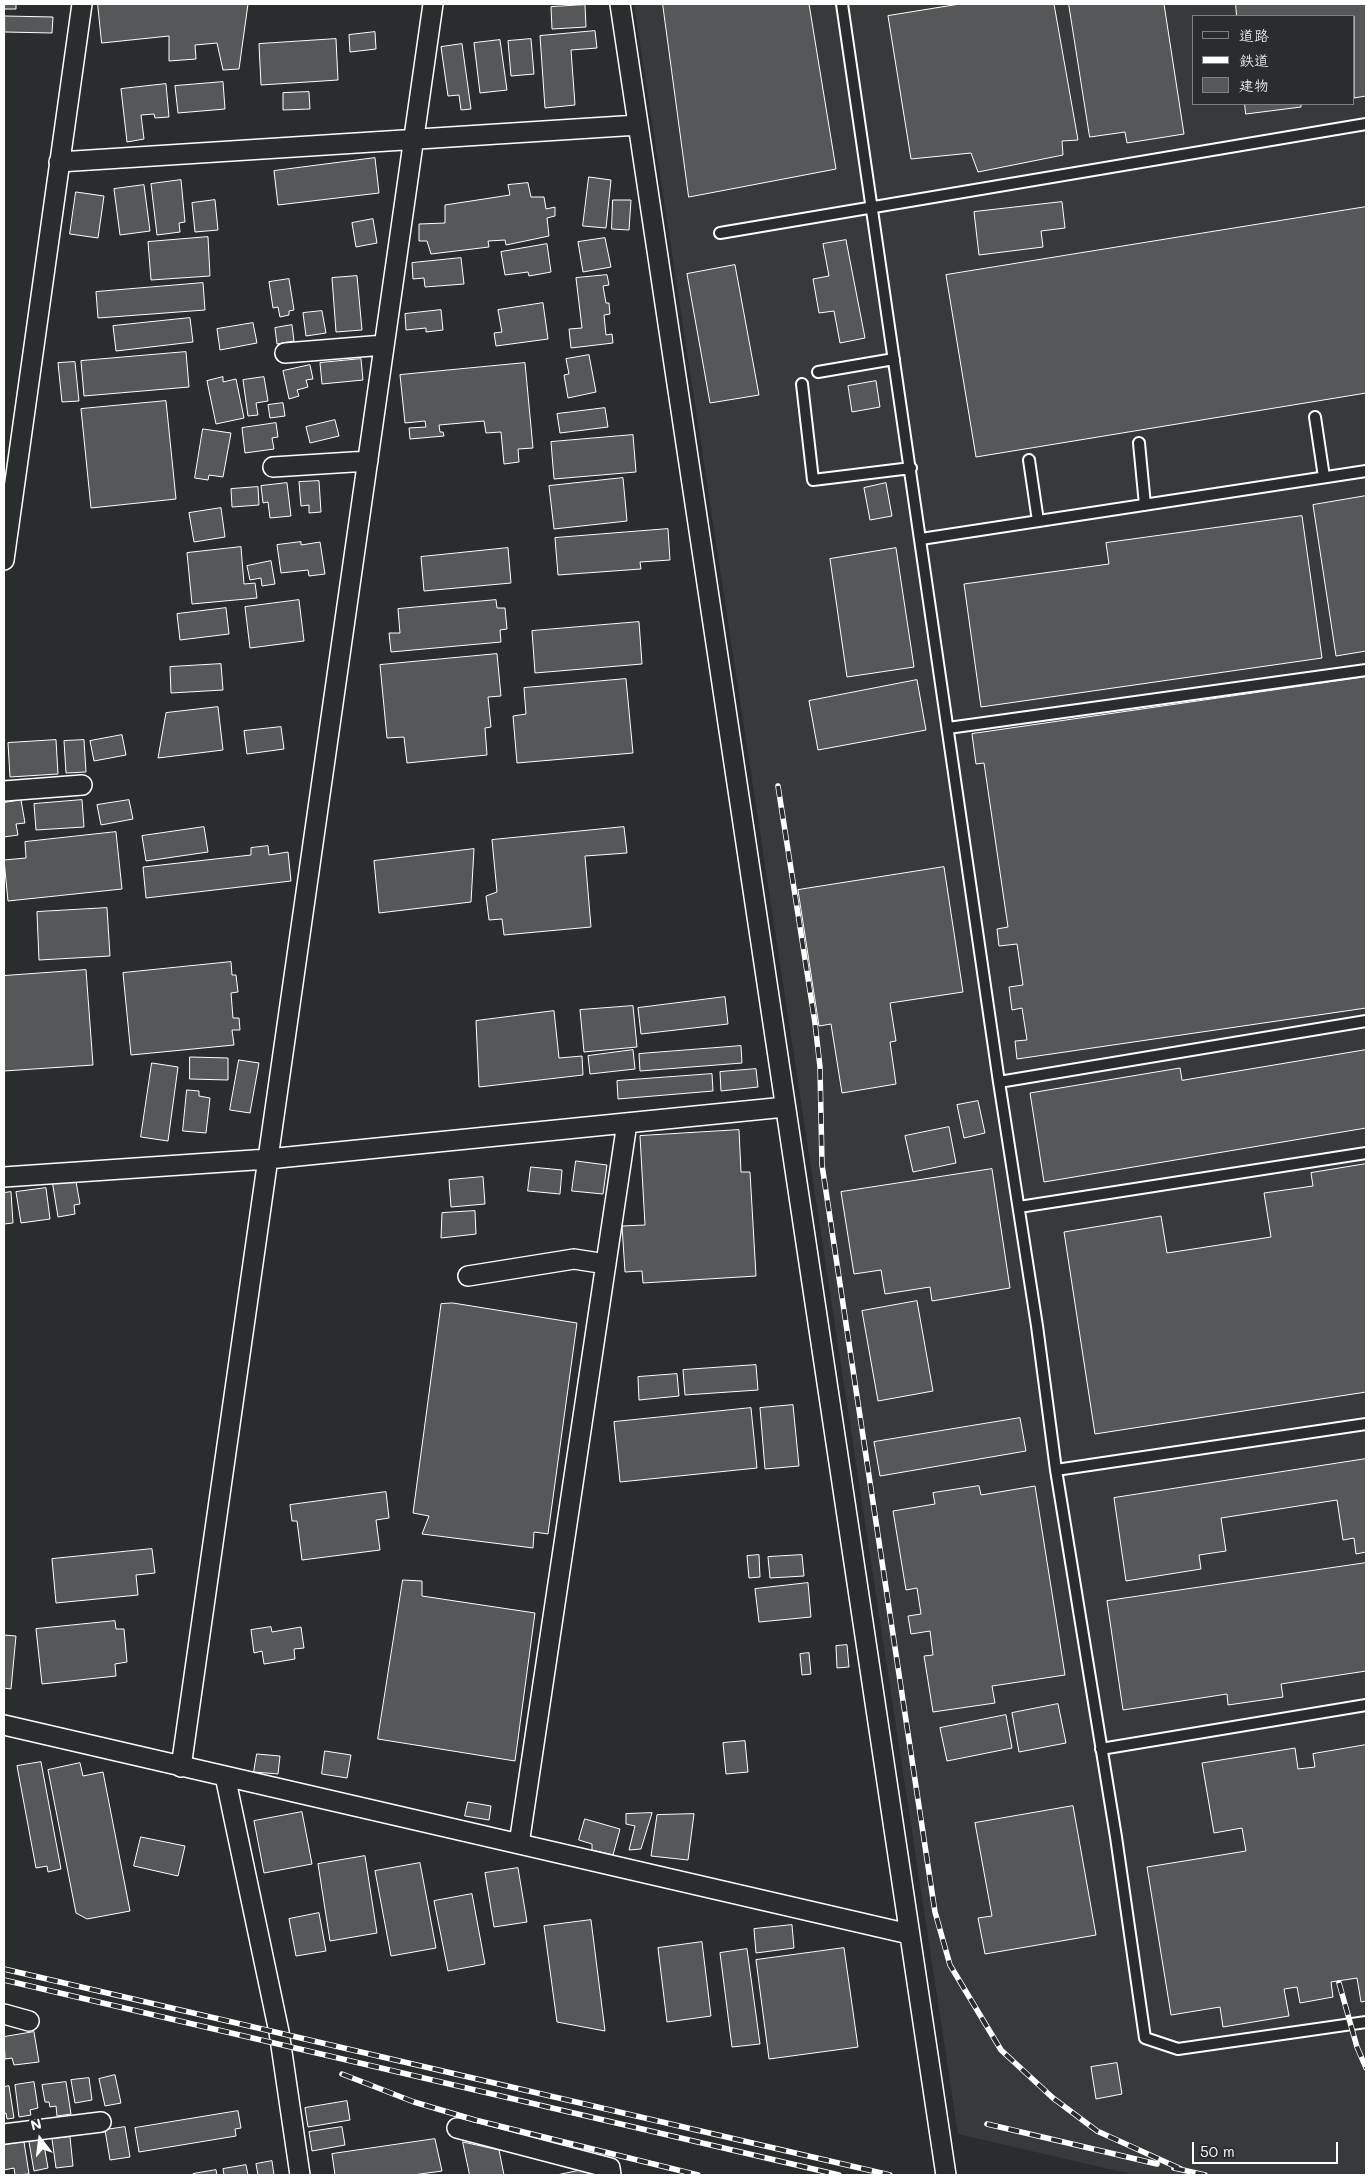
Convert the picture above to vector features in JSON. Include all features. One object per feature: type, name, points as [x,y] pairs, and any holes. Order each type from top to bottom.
[{"type":"street","points":[[4,560],[82,4]]},
{"type":"street","points":[[181,1768],[433,4]]},
{"type":"street","points":[[620,4],[946,2175]]},
{"type":"street","points":[[59,162],[413,141],[638,125]]},
{"type":"street","points":[[285,354],[384,344]]},
{"type":"street","points":[[273,467],[368,461]]},
{"type":"street","points":[[4,791],[82,785]]},
{"type":"street","points":[[4,1177],[268,1159],[785,1107]]},
{"type":"street","points":[[519,1844],[627,1123]]},
{"type":"street","points":[[468,1276],[574,1259],[606,1264]]},
{"type":"street","points":[[4,1725],[181,1768],[225,1776],[909,1934]]},
{"type":"street","points":[[225,1776],[279,2032],[300,2175]]},
{"type":"street","points":[[4,2014],[29,2021]]},
{"type":"street","points":[[4,2134],[100,2122]]},
{"type":"street","points":[[457,2128],[610,2168],[611,2175]]},
{"type":"lane","points":[[842,4],[1056,1470],[1116,1837],[1145,2038],[1178,2049],[1366,2022]]},
{"type":"lane","points":[[720,233],[1366,124]]},
{"type":"lane","points":[[818,372],[894,359]]},
{"type":"lane","points":[[802,384],[813,480],[911,468]]},
{"type":"lane","points":[[1315,417],[1324,477]]},
{"type":"lane","points":[[1139,442],[1145,505]]},
{"type":"lane","points":[[1029,460],[1038,522]]},
{"type":"lane","points":[[921,539],[1366,471]]},
{"type":"lane","points":[[948,728],[1366,670]]},
{"type":"lane","points":[[999,1082],[1366,1021]]},
{"type":"lane","points":[[1019,1207],[1366,1153]]},
{"type":"lane","points":[[1056,1470],[1366,1424]]},
{"type":"lane","points":[[1101,1748],[1366,1705]]},
{"type":"shaded area","points":[[634,4],[1366,4],[1366,2175],[1135,2175],[958,2134]]},
{"type":"building","points":[[4,4],[16,4],[16,9],[4,9]]},
{"type":"building","points":[[98,4],[248,4],[239,69],[223,70],[217,43],[195,45],[196,59],[169,61],[169,36],[102,43]]},
{"type":"building","points":[[663,4],[809,4],[836,169],[689,197]]},
{"type":"building","points":[[960,4],[1054,4],[1078,140],[1062,141],[1063,155],[978,172],[971,153],[911,159],[888,16]]},
{"type":"building","points":[[1069,4],[1164,4],[1184,134],[1127,143],[1125,132],[1090,137]]},
{"type":"building","points":[[1236,4],[1366,4],[1366,96],[1355,98],[1355,15],[1237,15]]},
{"type":"building","points":[[585,5],[586,27],[552,29],[551,7]]},
{"type":"building","points":[[5,16],[53,17],[52,33],[5,32]]},
{"type":"building","points":[[595,31],[597,48],[571,50],[575,105],[545,108],[540,36]]},
{"type":"building","points":[[375,32],[376,49],[350,52],[349,35]]},
{"type":"building","points":[[336,39],[338,80],[261,85],[259,44]]},
{"type":"building","points":[[531,39],[534,74],[511,76],[508,41]]},
{"type":"building","points":[[500,40],[507,90],[480,93],[474,43]]},
{"type":"building","points":[[462,44],[471,109],[461,110],[459,95],[448,96],[441,47]]},
{"type":"building","points":[[223,82],[225,109],[178,113],[175,86]]},
{"type":"building","points":[[166,84],[169,117],[155,118],[154,114],[141,115],[144,139],[127,142],[121,89]]},
{"type":"building","points":[[309,92],[310,109],[283,110],[283,93]]},
{"type":"building","points":[[1245,105],[1301,105],[1301,107],[1246,114]]},
{"type":"building","points":[[375,158],[379,193],[278,205],[274,171]]},
{"type":"building","points":[[589,177],[611,180],[606,228],[583,226]]},
{"type":"building","points":[[181,180],[185,222],[179,223],[180,232],[157,235],[151,184]]},
{"type":"building","points":[[528,183],[531,197],[544,197],[546,209],[555,207],[555,216],[547,218],[549,236],[506,245],[505,240],[488,241],[489,247],[431,254],[427,241],[419,241],[419,224],[445,223],[445,205],[510,195],[508,185]]},
{"type":"building","points":[[144,185],[150,231],[120,235],[114,189]]},
{"type":"building","points":[[76,192],[104,196],[98,238],[70,234]]},
{"type":"building","points":[[215,200],[218,230],[195,232],[192,203]]},
{"type":"building","points":[[613,200],[631,200],[629,230],[612,229]]},
{"type":"building","points":[[1062,202],[1065,228],[1041,231],[1043,247],[979,255],[974,212]]},
{"type":"building","points":[[1366,207],[1366,393],[976,457],[946,275]]},
{"type":"building","points":[[373,219],[377,243],[356,247],[352,223]]},
{"type":"building","points":[[208,237],[210,276],[151,280],[148,242]]},
{"type":"building","points":[[605,238],[611,267],[583,272],[578,242]]},
{"type":"building","points":[[846,240],[865,338],[840,343],[834,311],[819,313],[813,279],[829,276],[823,244]]},
{"type":"building","points":[[547,244],[551,272],[529,276],[528,272],[505,275],[501,252]]},
{"type":"building","points":[[461,258],[464,284],[425,287],[424,278],[413,279],[412,263]]},
{"type":"building","points":[[735,265],[759,395],[710,403],[687,274]]},
{"type":"building","points":[[607,275],[609,285],[603,286],[606,303],[609,303],[610,314],[604,315],[606,335],[612,334],[613,343],[571,348],[569,329],[582,328],[576,278]]},
{"type":"building","points":[[357,276],[362,330],[336,332],[332,278]]},
{"type":"building","points":[[289,279],[294,310],[289,311],[289,315],[280,317],[278,307],[273,308],[269,282]]},
{"type":"building","points":[[203,283],[205,310],[98,318],[96,292]]},
{"type":"building","points":[[543,303],[548,339],[496,346],[494,333],[502,332],[498,310]]},
{"type":"building","points":[[441,310],[443,330],[426,332],[426,328],[406,330],[405,314]]},
{"type":"building","points":[[322,311],[326,333],[306,336],[303,313]]},
{"type":"building","points":[[190,318],[193,342],[116,351],[113,326]]},
{"type":"building","points":[[253,323],[257,343],[220,350],[217,329]]},
{"type":"building","points":[[292,325],[294,341],[277,344],[275,328]]},
{"type":"building","points":[[186,352],[189,387],[84,396],[81,361]]},
{"type":"building","points":[[589,355],[596,392],[568,398],[564,375],[569,374],[566,359]]},
{"type":"building","points":[[361,359],[363,380],[322,384],[320,363]]},
{"type":"building","points":[[75,362],[79,401],[62,402],[58,363]]},
{"type":"building","points":[[525,363],[533,448],[518,449],[519,462],[504,464],[501,432],[486,433],[484,421],[439,425],[440,432],[443,432],[444,436],[410,439],[409,428],[426,427],[425,421],[405,423],[400,375]]},
{"type":"building","points":[[310,365],[313,379],[306,380],[308,387],[297,390],[299,396],[289,399],[283,371]]},
{"type":"building","points":[[223,377],[223,382],[236,379],[244,418],[216,424],[207,381]]},
{"type":"building","points":[[264,377],[268,401],[256,403],[258,415],[248,416],[243,380]]},
{"type":"building","points":[[876,381],[880,407],[852,412],[848,386]]},
{"type":"building","points":[[166,401],[176,499],[91,508],[81,409]]},
{"type":"building","points":[[283,403],[285,416],[270,418],[268,405]]},
{"type":"building","points":[[605,408],[608,427],[560,433],[557,414]]},
{"type":"building","points":[[335,420],[339,436],[310,443],[306,427]]},
{"type":"building","points":[[276,423],[278,437],[272,438],[274,449],[245,453],[242,428]]},
{"type":"building","points":[[203,429],[231,433],[223,477],[209,475],[208,480],[195,478]]},
{"type":"building","points":[[633,435],[636,472],[554,479],[551,442]]},
{"type":"building","points":[[623,478],[627,521],[554,529],[549,486]]},
{"type":"building","points":[[319,481],[321,512],[309,513],[309,505],[301,506],[299,482]]},
{"type":"building","points":[[287,483],[291,516],[270,518],[268,502],[263,503],[261,486]]},
{"type":"building","points":[[886,483],[892,516],[870,520],[864,488]]},
{"type":"building","points":[[258,487],[259,505],[232,507],[231,489]]},
{"type":"building","points":[[1366,496],[1366,651],[1336,656],[1313,505]]},
{"type":"building","points":[[221,508],[225,537],[194,542],[189,513]]},
{"type":"building","points":[[1302,516],[1322,658],[981,707],[964,584],[1109,564],[1106,543]]},
{"type":"building","points":[[668,529],[670,560],[640,562],[641,569],[558,575],[555,538]]},
{"type":"building","points":[[301,542],[301,545],[320,542],[325,574],[309,576],[308,570],[281,573],[277,545]]},
{"type":"building","points":[[241,547],[244,584],[255,583],[257,598],[192,604],[187,553]]},
{"type":"building","points":[[508,548],[511,583],[424,591],[421,557]]},
{"type":"building","points":[[896,548],[914,667],[847,677],[830,559]]},
{"type":"building","points":[[271,561],[275,584],[262,586],[261,578],[250,580],[247,566]]},
{"type":"building","points":[[299,600],[304,641],[250,648],[245,607]]},
{"type":"building","points":[[496,600],[497,608],[505,608],[507,629],[500,630],[501,642],[391,652],[389,633],[400,633],[398,609]]},
{"type":"building","points":[[226,608],[229,634],[180,640],[177,614]]},
{"type":"building","points":[[639,622],[642,664],[535,673],[532,631]]},
{"type":"building","points":[[497,654],[501,696],[488,697],[491,727],[485,728],[487,755],[407,763],[404,737],[387,738],[380,665]]},
{"type":"building","points":[[221,664],[223,690],[171,693],[170,667]]},
{"type":"building","points":[[1366,677],[1366,1008],[1017,1059],[1015,1041],[1027,1040],[1022,1008],[1012,1010],[1009,987],[1023,985],[1017,944],[999,946],[997,929],[1008,927],[984,763],[976,764],[972,734]]},
{"type":"building","points":[[626,679],[633,753],[517,763],[513,716],[526,714],[524,688]]},
{"type":"building","points":[[917,680],[926,730],[818,750],[809,701]]},
{"type":"building","points":[[218,707],[223,750],[158,758],[166,713]]},
{"type":"building","points":[[281,727],[284,749],[247,754],[244,731]]},
{"type":"building","points":[[122,735],[126,755],[94,761],[90,741]]},
{"type":"building","points":[[56,740],[58,774],[10,777],[8,743]]},
{"type":"building","points":[[84,740],[86,772],[66,773],[64,741]]},
{"type":"building","points":[[21,800],[25,823],[16,824],[18,835],[4,837],[4,803]]},
{"type":"building","points":[[82,800],[84,827],[36,830],[34,804]]},
{"type":"building","points":[[129,800],[133,819],[101,825],[97,805]]},
{"type":"building","points":[[204,827],[208,852],[146,861],[142,836]]},
{"type":"building","points":[[624,827],[627,853],[585,856],[591,927],[504,935],[502,919],[489,920],[486,896],[497,892],[492,840]]},
{"type":"building","points":[[116,832],[122,889],[8,901],[4,860],[26,858],[25,842]]},
{"type":"building","points":[[268,846],[269,855],[288,852],[291,881],[146,898],[143,867],[251,855],[251,848]]},
{"type":"building","points":[[474,849],[471,902],[379,913],[374,861]]},
{"type":"building","points":[[944,867],[963,992],[890,1003],[896,1041],[890,1042],[896,1084],[842,1093],[831,1024],[819,1026],[798,890]]},
{"type":"building","points":[[107,908],[110,956],[39,960],[37,912]]},
{"type":"building","points":[[231,962],[232,975],[236,975],[238,992],[231,993],[233,1018],[239,1018],[240,1030],[232,1030],[234,1045],[131,1055],[123,973]]},
{"type":"building","points":[[86,970],[93,1065],[4,1071],[4,976]]},
{"type":"building","points":[[725,997],[728,1024],[641,1034],[638,1008]]},
{"type":"building","points":[[633,1006],[637,1047],[584,1052],[580,1010]]},
{"type":"building","points":[[554,1011],[559,1058],[582,1056],[583,1075],[479,1087],[476,1021]]},
{"type":"building","points":[[741,1046],[742,1063],[640,1071],[639,1054]]},
{"type":"building","points":[[633,1050],[635,1069],[590,1074],[588,1056]]},
{"type":"building","points":[[1366,1050],[1366,1128],[1044,1182],[1030,1093],[1180,1068],[1182,1080]]},
{"type":"building","points":[[190,1057],[228,1058],[228,1080],[190,1079]]},
{"type":"building","points":[[239,1060],[259,1063],[250,1113],[230,1110]]},
{"type":"building","points":[[152,1063],[178,1067],[168,1141],[141,1137]]},
{"type":"building","points":[[756,1069],[758,1087],[721,1091],[720,1072]]},
{"type":"building","points":[[712,1074],[713,1091],[618,1099],[617,1081]]},
{"type":"building","points":[[187,1090],[199,1091],[199,1096],[210,1098],[206,1133],[183,1131]]},
{"type":"building","points":[[978,1101],[985,1133],[964,1138],[957,1105]]},
{"type":"building","points":[[949,1127],[956,1163],[913,1172],[905,1136]]},
{"type":"building","points":[[739,1130],[741,1172],[750,1172],[756,1276],[643,1283],[642,1271],[625,1272],[622,1226],[645,1225],[640,1136]]},
{"type":"building","points":[[576,1161],[607,1165],[603,1194],[572,1191]]},
{"type":"building","points":[[1366,1164],[1366,1392],[1095,1434],[1064,1232],[1161,1216],[1167,1253],[1271,1237],[1264,1193],[1313,1186],[1311,1173]]},
{"type":"building","points":[[531,1167],[562,1170],[560,1194],[528,1191]]},
{"type":"building","points":[[992,1169],[1010,1288],[932,1301],[930,1287],[885,1294],[881,1270],[854,1274],[841,1192]]},
{"type":"building","points":[[75,1176],[80,1204],[74,1205],[75,1214],[58,1217],[52,1180]]},
{"type":"building","points":[[483,1177],[485,1204],[451,1207],[449,1180]]},
{"type":"building","points":[[46,1188],[50,1219],[21,1223],[16,1192]]},
{"type":"building","points":[[11,1192],[13,1223],[4,1224],[4,1193]]},
{"type":"building","points":[[475,1211],[476,1234],[441,1238],[442,1213]]},
{"type":"building","points":[[917,1301],[933,1391],[878,1401],[862,1311]]},
{"type":"building","points":[[453,1303],[577,1323],[548,1534],[534,1532],[533,1548],[422,1534],[429,1516],[413,1513],[441,1304]]},
{"type":"building","points":[[756,1365],[758,1390],[685,1395],[683,1370]]},
{"type":"building","points":[[677,1374],[679,1396],[639,1400],[638,1377]]},
{"type":"building","points":[[793,1405],[799,1466],[765,1469],[760,1408]]},
{"type":"building","points":[[751,1408],[757,1468],[620,1482],[614,1422]]},
{"type":"building","points":[[1020,1418],[1026,1451],[880,1476],[874,1442]]},
{"type":"building","points":[[1366,1459],[1366,1552],[1356,1554],[1354,1538],[1343,1540],[1337,1500],[1221,1518],[1226,1551],[1199,1555],[1201,1569],[1126,1581],[1114,1498]]},
{"type":"building","points":[[979,1486],[981,1495],[1035,1486],[1065,1675],[992,1686],[995,1703],[933,1712],[924,1656],[933,1655],[930,1631],[911,1634],[908,1616],[921,1614],[917,1588],[906,1590],[893,1511],[935,1504],[933,1493]]},
{"type":"building","points":[[386,1492],[389,1518],[376,1520],[380,1550],[302,1560],[297,1521],[292,1521],[290,1505]]},
{"type":"building","points":[[152,1549],[155,1573],[136,1575],[138,1595],[56,1603],[52,1559]]},
{"type":"building","points":[[759,1555],[760,1577],[749,1578],[747,1556]]},
{"type":"building","points":[[802,1555],[804,1576],[770,1578],[768,1557]]},
{"type":"building","points":[[1366,1563],[1366,1671],[1281,1684],[1283,1697],[1228,1705],[1227,1694],[1123,1710],[1107,1601]]},
{"type":"building","points":[[403,1580],[422,1581],[422,1596],[535,1613],[515,1761],[378,1739]]},
{"type":"building","points":[[808,1583],[811,1617],[759,1622],[755,1589]]},
{"type":"building","points":[[115,1621],[116,1629],[124,1629],[127,1662],[115,1664],[116,1676],[42,1684],[36,1629]]},
{"type":"building","points":[[271,1627],[272,1632],[301,1627],[304,1648],[294,1649],[295,1659],[264,1664],[262,1651],[254,1653],[251,1630]]},
{"type":"building","points":[[4,1635],[16,1636],[11,1689],[4,1688]]},
{"type":"building","points":[[847,1645],[849,1667],[837,1668],[836,1646]]},
{"type":"building","points":[[809,1653],[811,1674],[802,1675],[800,1654]]},
{"type":"building","points":[[1058,1704],[1066,1743],[1019,1752],[1012,1713]]},
{"type":"building","points":[[1006,1715],[1012,1748],[947,1761],[940,1728]]},
{"type":"building","points":[[745,1741],[748,1772],[726,1774],[723,1743]]},
{"type":"building","points":[[1366,1745],[1366,2001],[1361,2002],[1357,1978],[1331,1982],[1333,1997],[1300,2003],[1297,1987],[1284,1989],[1289,2016],[1223,2027],[1220,2007],[1171,2015],[1147,1867],[1246,1851],[1242,1828],[1214,1833],[1202,1763],[1295,1748],[1298,1769],[1315,1767],[1313,1754]]},
{"type":"building","points":[[325,1751],[351,1755],[347,1778],[322,1774]]},
{"type":"building","points":[[257,1754],[280,1756],[278,1774],[254,1772]]},
{"type":"building","points":[[41,1762],[61,1869],[48,1872],[47,1866],[36,1868],[17,1766]]},
{"type":"building","points":[[80,1763],[83,1776],[103,1772],[130,1911],[87,1919],[76,1913],[48,1770]]},
{"type":"building","points":[[468,1802],[491,1806],[489,1820],[465,1816]]},
{"type":"building","points":[[1073,1806],[1096,1935],[985,1954],[978,1918],[992,1916],[975,1823]]},
{"type":"building","points":[[302,1812],[312,1864],[264,1873],[254,1821]]},
{"type":"building","points":[[652,1813],[641,1849],[629,1850],[635,1826],[626,1824],[626,1814]]},
{"type":"building","points":[[694,1814],[688,1860],[651,1856],[657,1815]]},
{"type":"building","points":[[585,1819],[620,1829],[613,1855],[592,1850],[592,1844],[579,1840]]},
{"type":"building","points":[[141,1837],[185,1846],[178,1876],[134,1866]]},
{"type":"building","points":[[365,1856],[377,1933],[330,1941],[318,1864]]},
{"type":"building","points":[[420,1863],[436,1948],[391,1956],[375,1871]]},
{"type":"building","points":[[518,1868],[527,1922],[494,1927],[485,1873]]},
{"type":"building","points":[[472,1894],[485,1964],[448,1971],[434,1901]]},
{"type":"building","points":[[319,1913],[326,1951],[296,1956],[289,1919]]},
{"type":"building","points":[[591,1920],[605,2031],[557,2022],[544,1926]]},
{"type":"building","points":[[792,1925],[794,1948],[756,1953],[754,1929]]},
{"type":"building","points":[[702,1942],[711,2016],[667,2022],[658,1948]]},
{"type":"building","points":[[844,1948],[858,2047],[769,2059],[756,1960]]},
{"type":"building","points":[[747,1949],[760,2044],[732,2047],[720,1953]]},
{"type":"building","points":[[34,2032],[39,2062],[14,2065],[12,2058],[5,2059],[4,2037]]},
{"type":"building","points":[[1117,2063],[1122,2094],[1096,2099],[1091,2067]]},
{"type":"building","points":[[115,2075],[121,2103],[105,2106],[99,2079]]},
{"type":"building","points":[[89,2078],[92,2100],[75,2103],[71,2080]]},
{"type":"building","points":[[34,2082],[38,2108],[30,2110],[31,2115],[19,2117],[15,2085]]},
{"type":"building","points":[[66,2082],[71,2114],[57,2116],[56,2106],[50,2107],[49,2102],[45,2102],[42,2085]]},
{"type":"building","points":[[9,2086],[14,2118],[7,2119],[6,2113],[4,2114],[4,2087]]},
{"type":"building","points":[[347,2101],[350,2120],[308,2127],[305,2108]]},
{"type":"building","points":[[238,2111],[241,2128],[235,2129],[236,2136],[139,2152],[135,2128]]},
{"type":"building","points":[[125,2127],[130,2157],[110,2160],[105,2130]]},
{"type":"building","points":[[342,2127],[345,2145],[312,2151],[309,2132]]},
{"type":"building","points":[[70,2137],[73,2166],[56,2168],[52,2139]]},
{"type":"building","points":[[43,2139],[48,2168],[34,2171],[29,2142]]},
{"type":"building","points":[[435,2139],[442,2171],[413,2175],[335,2175],[332,2154]]},
{"type":"building","points":[[24,2142],[29,2174],[15,2175],[14,2168],[4,2170],[4,2145]]},
{"type":"building","points":[[463,2142],[499,2150],[504,2175],[470,2175]]},
{"type":"building","points":[[272,2161],[274,2175],[258,2175],[256,2164]]},
{"type":"building","points":[[246,2165],[248,2175],[224,2175],[223,2169]]},
{"type":"building","points":[[587,2169],[589,2175],[557,2175]]},
{"type":"building","points":[[216,2170],[217,2175],[193,2175],[193,2174]]},
{"type":"railway","points":[[778,786],[815,1023],[820,1067],[822,1165],[935,1912],[950,1965],[1001,2050],[1053,2098],[1097,2131],[1181,2169]]},
{"type":"railway","points":[[4,1969],[890,2175]]},
{"type":"railway","points":[[4,1980],[839,2175]]},
{"type":"railway","points":[[1339,1983],[1357,2047],[1366,2068]]},
{"type":"railway","points":[[342,2074],[414,2102],[475,2120],[698,2175]]},
{"type":"railway","points":[[987,2124],[1157,2164]]},
{"type":"railway","points":[[1174,2168],[1205,2175]]}]
